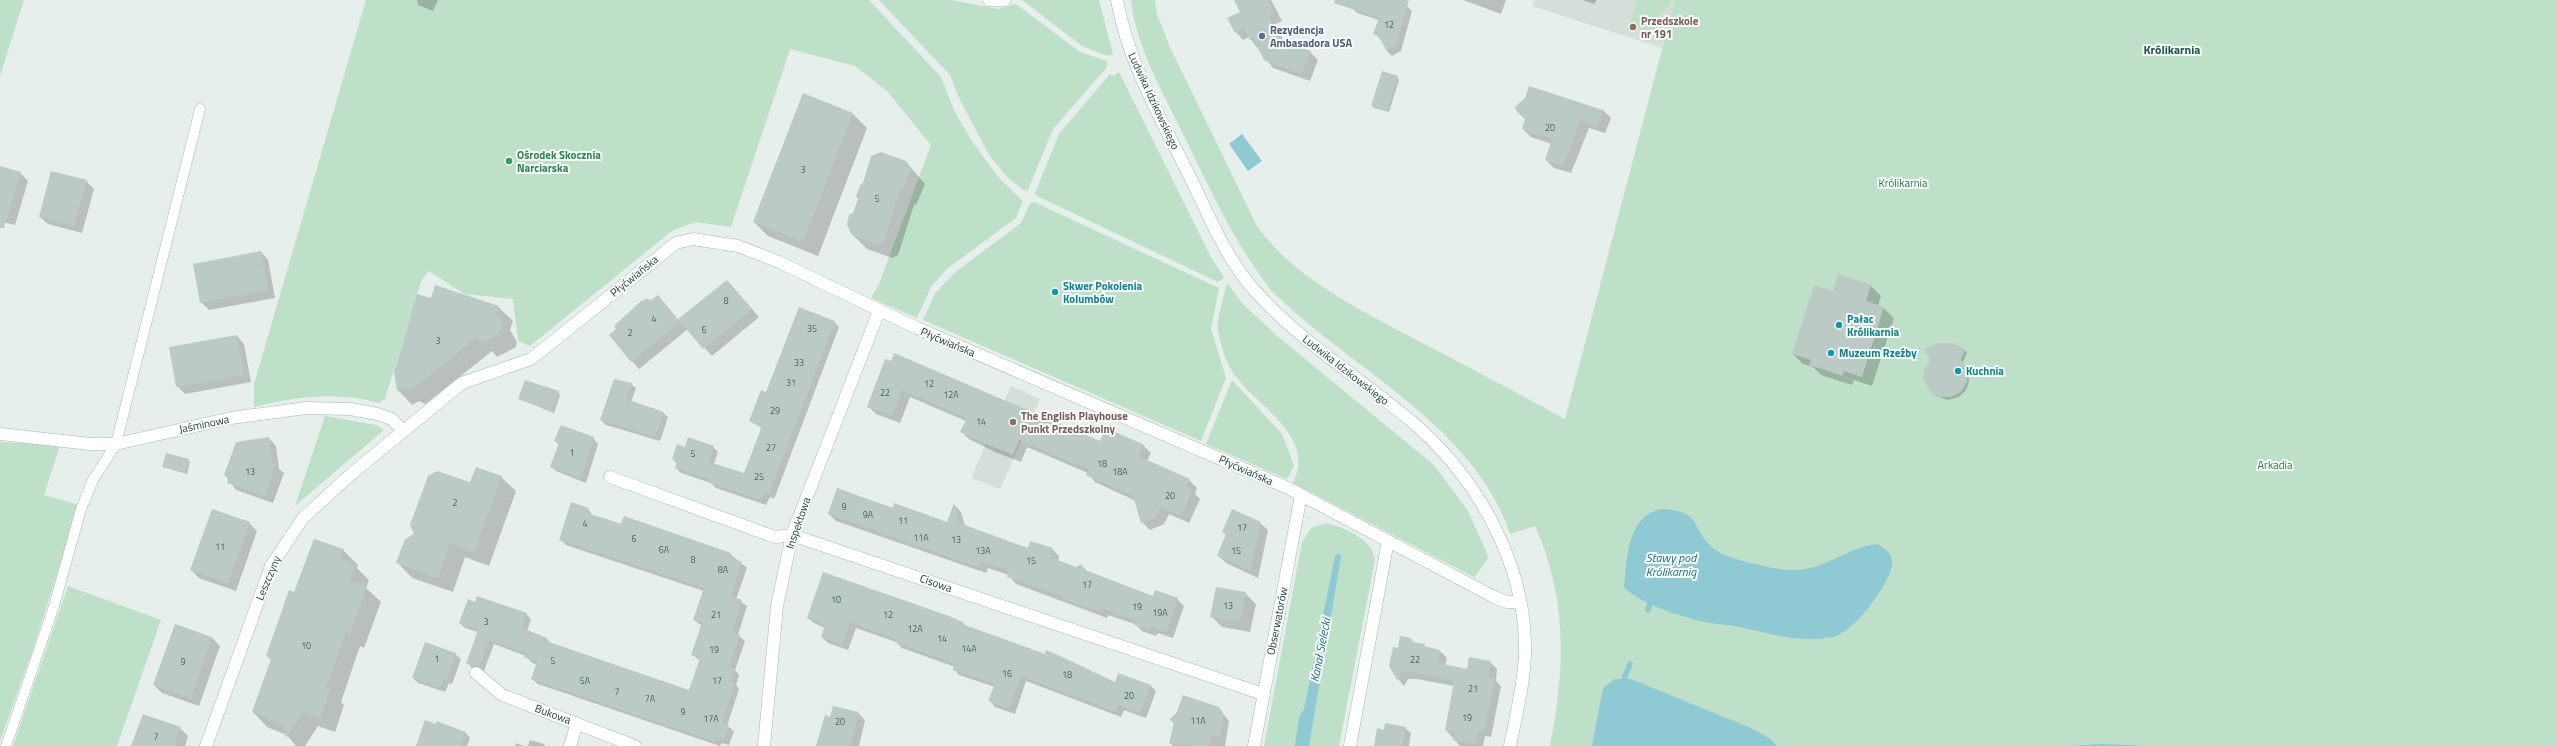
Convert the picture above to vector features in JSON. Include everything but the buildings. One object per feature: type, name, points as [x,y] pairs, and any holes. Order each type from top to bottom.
[{"type":"street","points":[[989,0],[1005,0]]},
{"type":"street","name":"Ludwika Idzikowskiego","points":[[1117,0],[1125,38],[1137,70],[1220,238],[1238,269],[1255,291],[1284,321],[1410,420],[1451,459],[1469,482],[1502,544],[1520,602],[1525,654],[1510,746]]},
{"type":"street","name":"Płyćwiańska","points":[[404,431],[462,383],[532,359],[676,243],[692,239],[738,246],[779,262],[879,311],[1201,450],[1301,496],[1496,598],[1507,602],[1520,602]]},
{"type":"street","name":"Inspektowa","points":[[764,746],[777,606],[792,534],[879,311]]},
{"type":"street","name":"Jaśminowa","points":[[0,434],[90,444],[116,444],[231,418],[306,408],[350,409],[377,414],[392,419],[404,431]]},
{"type":"street","name":"Leszczyny","points":[[206,746],[260,596],[280,549],[303,518],[350,474],[404,431]]},
{"type":"street","name":"Cisowa","points":[[610,477],[775,537],[792,534],[1263,694]]},
{"type":"street","name":"Obserwatorów","points":[[1254,746],[1301,496]]},
{"type":"street","points":[[1350,746],[1388,541]]},
{"type":"street","name":"Bukowa","points":[[476,673],[502,696],[636,746]]},
{"type":"street","points":[[570,746],[577,723]]},
{"type":"lane","points":[[6,746],[54,606],[81,509],[93,480],[116,444],[200,108]]},
{"type":"shaded area","name":"Przedszkole nr 191","points":[[1534,0],[1675,0],[1662,48],[1532,6]]},
{"type":"shaded area","name":"The English Playhouse Punkt Przedszkolny","points":[[1011,386],[1040,399],[1000,489],[971,478]]},
{"type":"green space","points":[[0,0],[24,0],[0,76]]},
{"type":"green space","points":[[366,0],[869,0],[941,77],[954,110],[971,140],[999,178],[1023,201],[1016,218],[948,268],[931,287],[917,318],[871,298],[879,284],[931,145],[887,91],[855,66],[790,49],[731,227],[696,222],[673,230],[530,346],[518,341],[513,299],[464,294],[429,271],[422,279],[385,399],[379,403],[363,399],[332,396],[285,400],[254,407],[254,384]]},
{"type":"green space","points":[[879,0],[952,0],[998,9],[1016,4],[1080,52],[1107,61],[1107,67],[1053,129],[1028,190],[1025,191],[1008,178],[989,155],[958,96],[950,75]]},
{"type":"green space","points":[[1022,0],[1099,0],[1113,54],[1108,56],[1082,46]]},
{"type":"green space","name":"Arkadia","points":[[1131,0],[1155,0],[1157,14],[1169,45],[1257,226],[1273,246],[1312,280],[1357,308],[1565,419],[1675,0],[2557,0],[2557,746],[1550,746],[1559,690],[1561,662],[1560,635],[1558,608],[1553,581],[1546,554],[1535,526],[1510,534],[1493,495],[1468,460],[1439,429],[1406,400],[1302,318],[1271,290],[1257,271],[1222,213],[1158,84],[1138,35]]},
{"type":"green space","points":[[1637,0],[1671,0],[1671,4],[1658,15],[1654,24],[1656,34],[1629,25]]},
{"type":"green space","points":[[1119,72],[1211,257],[1224,278],[1218,282],[1037,196],[1035,193],[1059,134],[1110,74],[1113,76]]},
{"type":"green space","points":[[1034,202],[1219,288],[1211,329],[1226,378],[1201,441],[923,320],[935,294],[942,286],[958,270],[1021,223],[1030,204]]},
{"type":"green space","points":[[1228,284],[1243,304],[1276,335],[1434,465],[1468,511],[1486,551],[1488,558],[1475,577],[1293,483],[1298,466],[1297,450],[1290,435],[1280,422],[1242,384],[1229,367],[1223,351],[1218,327],[1219,315],[1226,286]]},
{"type":"green space","points":[[1232,380],[1282,434],[1294,466],[1287,479],[1206,444]]},
{"type":"green space","points":[[325,416],[376,425],[384,430],[295,506]]},
{"type":"green space","points":[[0,442],[60,445],[44,495],[79,505],[34,646],[0,741]]},
{"type":"green space","points":[[1327,523],[1342,528],[1364,541],[1369,546],[1375,560],[1339,746],[1264,746],[1302,542],[1311,528]]},
{"type":"green space","points":[[68,586],[161,620],[117,746],[13,746]]},
{"type":"water","points":[[1242,134],[1262,161],[1248,171],[1229,144]]},
{"type":"water","name":"Stawy pod Królikarnią","points":[[1661,509],[1675,510],[1684,513],[1694,521],[1713,548],[1726,555],[1750,563],[1784,569],[1805,569],[1823,564],[1858,549],[1877,544],[1889,553],[1892,561],[1891,569],[1887,580],[1863,615],[1844,632],[1836,636],[1811,639],[1785,637],[1734,626],[1695,620],[1672,613],[1646,602],[1638,598],[1624,587],[1628,552],[1635,529],[1641,520],[1650,513]]},
{"type":"water","name":"Kanał Sielecki","points":[[1339,553],[1341,557],[1309,746],[1295,746],[1299,717],[1304,709],[1335,556]]},
{"type":"water","points":[[1615,679],[1631,679],[1751,728],[1769,738],[1777,746],[1592,746],[1603,688]]},
{"type":"water","points":[[2102,744],[2148,746],[2068,746]]},
{"type":"waterway","points":[[1648,610],[1650,603]]},
{"type":"waterway","points":[[1624,679],[1630,664]]},
{"type":"place","name":"Przedszkole nr 191","points":[[1633,27]]},
{"type":"place","name":"Rezydencja Ambasadora USA","points":[[1262,36]]},
{"type":"place","name":"Ośrodek Skocznia Narciarska","points":[[509,161]]},
{"type":"place","name":"Skwer Pokolenia Kolumbów","points":[[1055,292]]},
{"type":"place","name":"Pałac Królikarnia","points":[[1839,325]]},
{"type":"place","name":"Muzeum Rzeźby","points":[[1831,353]]},
{"type":"place","name":"Kuchnia","points":[[1958,371]]},
{"type":"place","name":"The English Playhouse Punkt Przedszkolny","points":[[1013,422]]},
{"type":"district","name":"Królikarnia","points":[[2172,49]]}]
